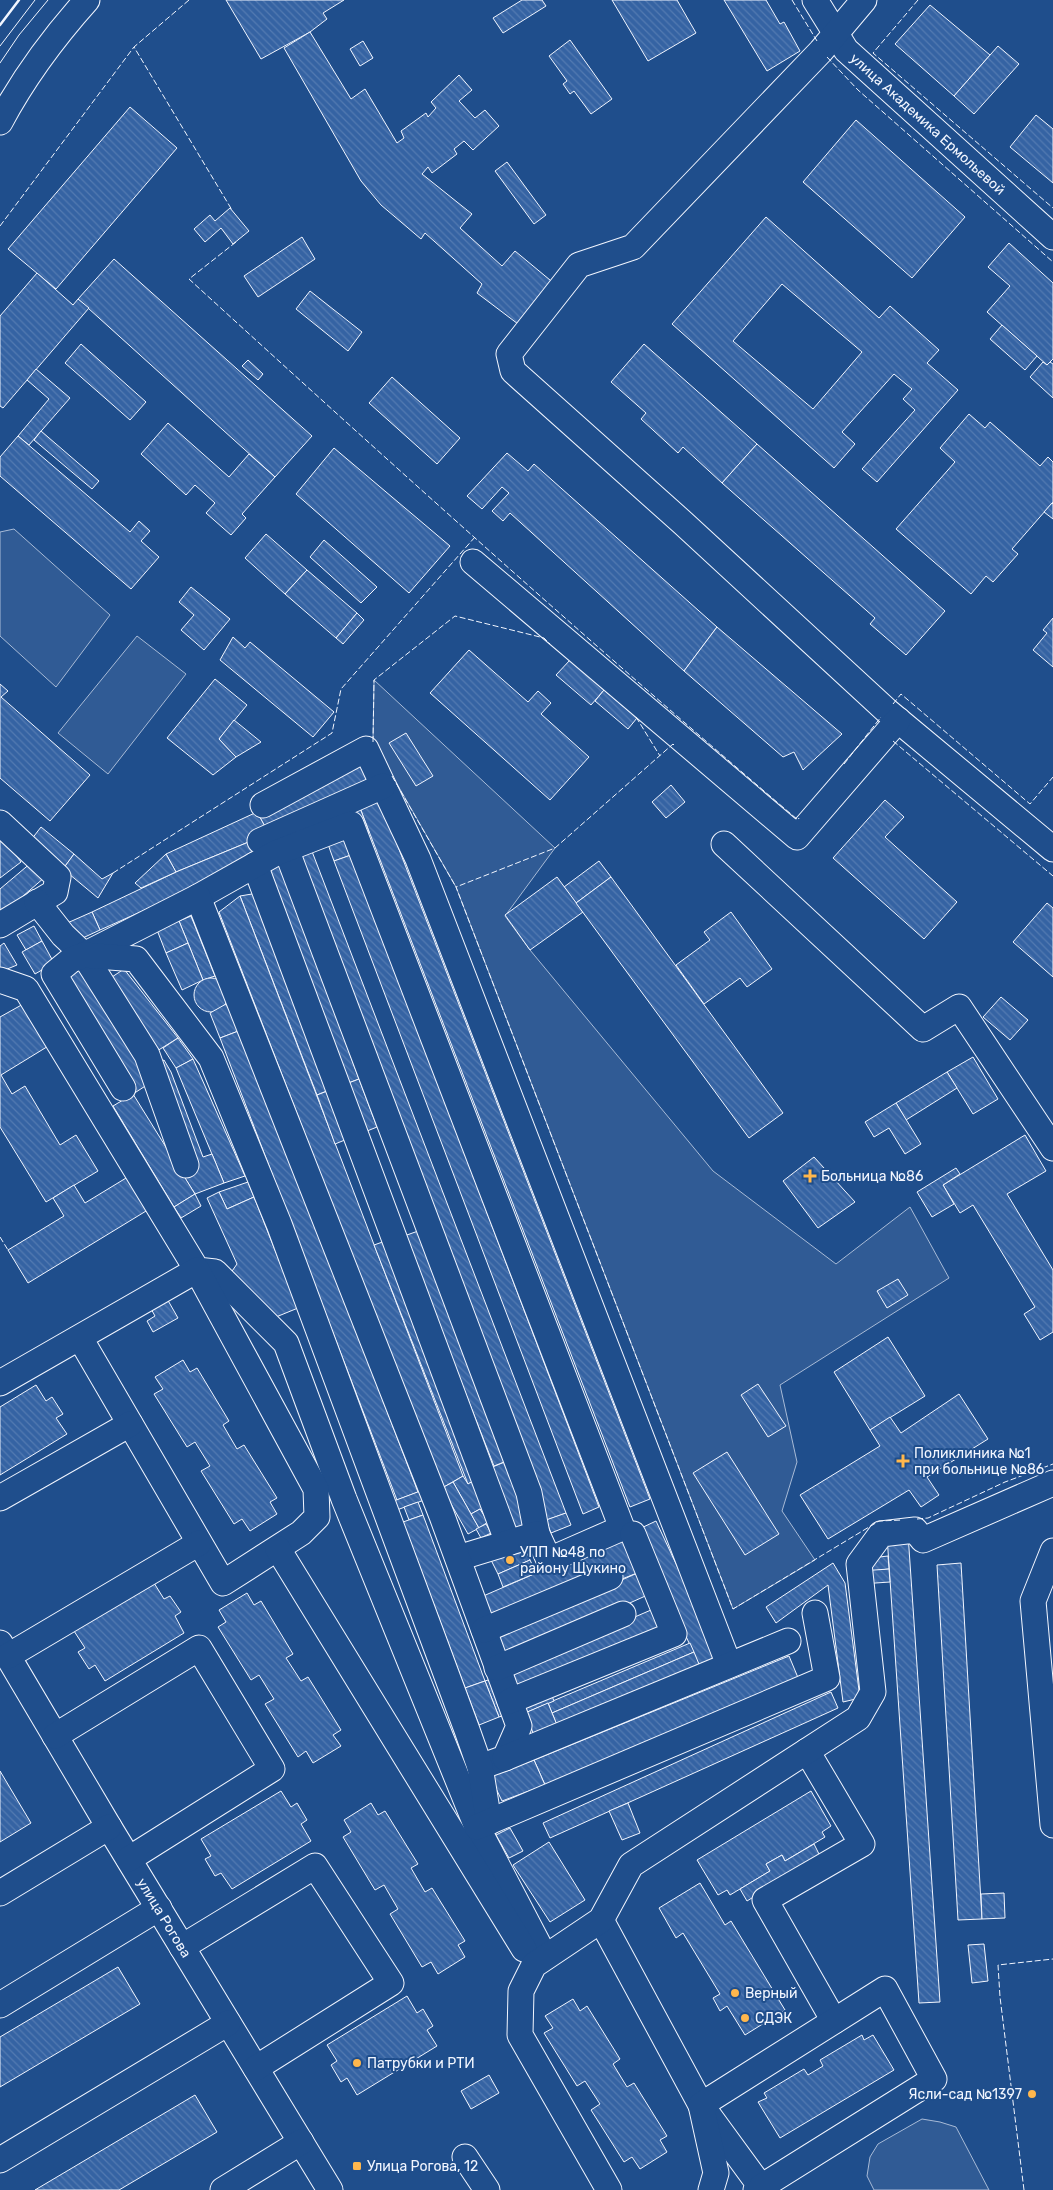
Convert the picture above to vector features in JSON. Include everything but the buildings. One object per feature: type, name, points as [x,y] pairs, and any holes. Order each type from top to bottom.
[{"type":"street","points":[[0,122],[34,63],[58,32],[87,0]]},
{"type":"street","name":"улица Академика Ермольевой","points":[[815,0],[846,50],[868,72],[1053,236]]},
{"type":"street","points":[[864,0],[821,51],[634,247],[579,265],[509,354],[513,371],[683,523],[898,720],[1053,849]]},
{"type":"street","points":[[473,562],[797,836],[898,720]]},
{"type":"street","points":[[263,805],[366,749],[418,859],[729,1665]]},
{"type":"street","points":[[260,841],[383,786]]},
{"type":"street","points":[[0,823],[58,877],[55,892],[0,924]]},
{"type":"street","points":[[123,1088],[54,974],[72,960],[198,896],[254,865],[286,849],[351,824],[622,1528],[549,1560],[537,1534],[530,1493],[286,849]]},
{"type":"street","points":[[724,844],[923,1029],[959,1007],[1053,1148]]},
{"type":"street","points":[[254,865],[508,1543]]},
{"type":"street","points":[[198,896],[458,1558],[519,1726],[505,1758]]},
{"type":"street","points":[[37,902],[63,936],[84,955],[147,1055],[186,1164]]},
{"type":"street","points":[[84,955],[136,959],[211,1058],[278,1224],[480,1767],[483,1824]]},
{"type":"street","points":[[0,980],[26,989],[197,1270],[316,1489],[317,1516],[301,1533],[223,1583],[80,1338]]},
{"type":"street","points":[[0,1383],[197,1270],[215,1272],[286,1342],[344,1499],[540,1961]]},
{"type":"street","points":[[0,1498],[130,1424]]},
{"type":"street","points":[[609,2190],[520,2035],[521,1991],[540,1961],[600,1920],[631,1865],[858,1718],[873,1692],[859,1564],[881,1534],[916,1530],[924,1540],[1053,1483]]},
{"type":"street","points":[[458,1558],[537,1534]]},
{"type":"street","points":[[510,1701],[674,1634],[633,1534]]},
{"type":"street","points":[[4,1650],[200,1543]]},
{"type":"street","points":[[278,1549],[540,1961]]},
{"type":"street","points":[[1053,1551],[1033,1601],[1053,1825]]},
{"type":"street","points":[[484,1630],[610,1577]]},
{"type":"street","points":[[483,1824],[827,1678],[815,1613]]},
{"type":"street","points":[[497,1668],[623,1614]]},
{"type":"street","points":[[480,1767],[788,1641]]},
{"type":"street","points":[[55,1736],[199,1648],[214,1672],[272,1769],[129,1859]]},
{"type":"street","name":"улица Рогова","points":[[4,1650],[109,1827],[330,2190]]},
{"type":"street","points":[[807,1751],[862,1844],[765,1900],[834,2021]]},
{"type":"street","points":[[0,1893],[109,1827]]},
{"type":"street","points":[[182,1947],[315,1866],[390,1983],[256,2068]]},
{"type":"street","points":[[0,2005],[159,1908]]},
{"type":"street","points":[[600,1920],[701,2105],[760,2189],[934,2079],[885,1989],[701,2105]]},
{"type":"street","points":[[0,2160],[228,2023]]},
{"type":"street","points":[[701,2105],[716,2174],[710,2190]]},
{"type":"street","points":[[223,2190],[301,2142]]},
{"type":"street","points":[[465,2157],[487,2190]]},
{"type":"shaded area","points":[[14,529],[110,615],[56,687],[0,636],[0,532]]},
{"type":"shaded area","points":[[137,636],[186,674],[108,774],[58,733]]},
{"type":"shaded area","points":[[374,680],[555,848],[505,916],[530,950],[713,1171],[836,1264],[910,1207],[949,1278],[780,1385],[797,1462],[782,1511],[815,1560],[733,1609],[456,887],[373,742]]},
{"type":"shaded area","points":[[922,2119],[956,2127],[989,2190],[874,2190],[867,2176],[870,2157],[878,2144]]},
{"type":"tram line","points":[[0,46],[35,0]]},
{"type":"tram line","points":[[0,63],[19,35],[48,0]]},
{"type":"fence","points":[[189,0],[134,47],[232,210]]},
{"type":"fence","points":[[792,0],[817,41]]},
{"type":"fence","points":[[918,0],[873,53],[1053,208]]},
{"type":"fence","points":[[0,226],[134,47]]},
{"type":"fence","points":[[827,57],[858,90],[1053,262]]},
{"type":"fence","points":[[236,242],[189,279],[567,620],[798,820],[799,818]]},
{"type":"fence","points":[[113,873],[332,733],[341,689],[475,537]]},
{"type":"fence","points":[[373,742],[374,680],[455,616],[544,638],[550,644]]},
{"type":"fence","points":[[893,704],[901,694],[1030,804],[1053,777]]},
{"type":"fence","points":[[636,717],[660,756]]},
{"type":"fence","points":[[844,764],[881,717]]},
{"type":"fence","points":[[893,741],[1053,876]]},
{"type":"fence","points":[[674,745],[555,848],[456,887],[733,1609],[879,1521],[902,1520]]},
{"type":"fence","points":[[392,776],[456,887]]},
{"type":"fence","points":[[0,1237],[8,1250]]},
{"type":"fence","points":[[917,1519],[928,1518],[1005,1482],[1053,1464]]},
{"type":"fence","points":[[1024,2190],[1000,1997],[998,1965],[1053,1959]]},
{"type":"wall","points":[[0,25],[19,0]]},
{"type":"place","name":"Больница №86","points":[[810,1176]]},
{"type":"place","name":"Поликлиника №1 при больнице №86","points":[[903,1461]]},
{"type":"place","name":"УПП №48 по району Щукино","points":[[510,1560]]},
{"type":"place","name":"Верный","points":[[735,1993]]},
{"type":"place","name":"СДЭК","points":[[745,2018]]},
{"type":"place","name":"Патрубки и РТИ","points":[[357,2063]]},
{"type":"place","name":"Ясли-сад №1397","points":[[1032,2094]]},
{"type":"place","name":"Улица Рогова, 12","points":[[357,2166]]}]
